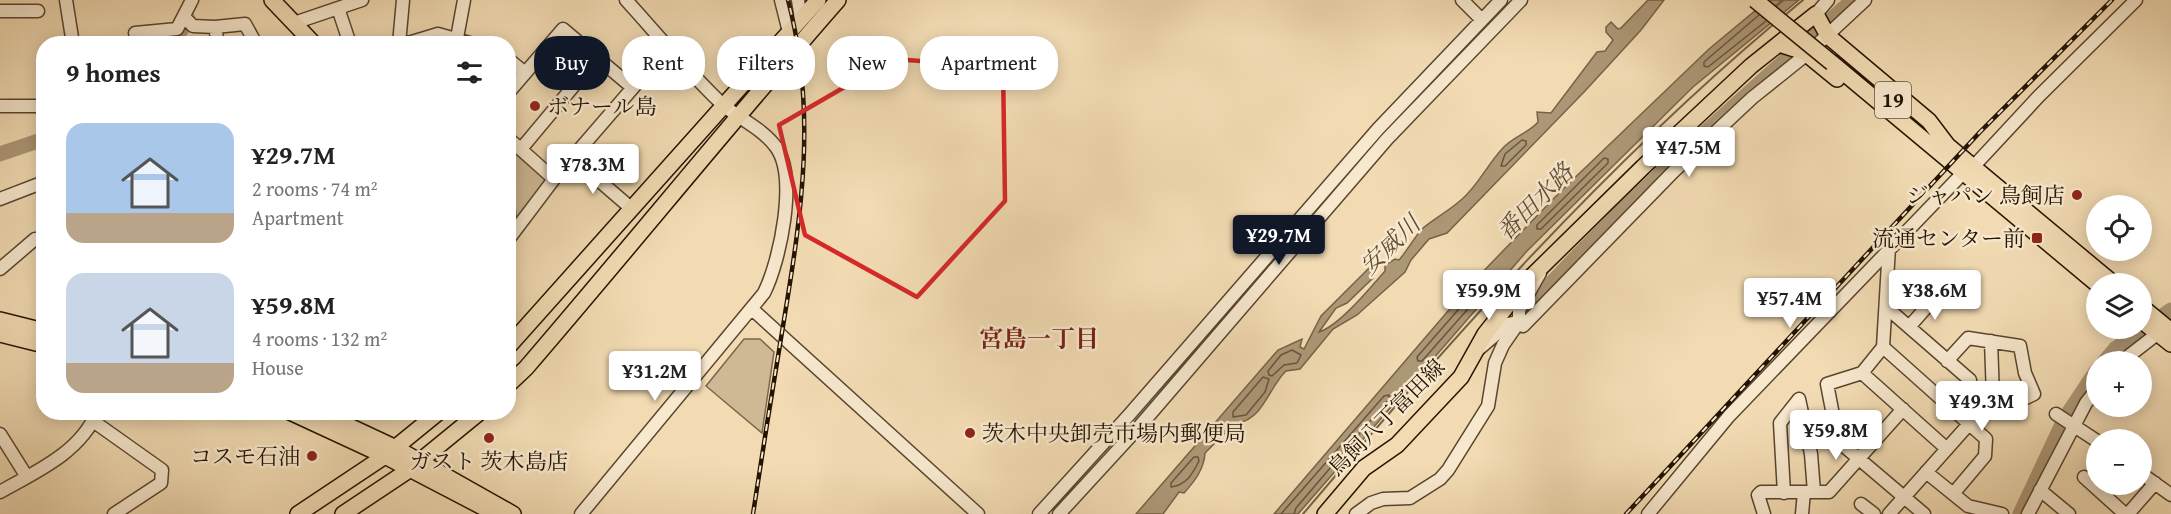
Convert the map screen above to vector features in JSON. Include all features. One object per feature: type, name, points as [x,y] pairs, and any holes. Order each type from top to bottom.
[{"type":"main road","points":[[272,0],[307,36]]},
{"type":"main road","points":[[516,338],[818,0]]},
{"type":"main road","points":[[516,377],[668,204],[737,115],[838,0]]},
{"type":"main road","name":"19","points":[[1755,0],[1833,57]]},
{"type":"main road","name":"19","points":[[1771,0],[1833,57],[1944,150],[2100,273]]},
{"type":"main road","points":[[1781,45],[1805,53],[1833,57],[1821,25]]},
{"type":"main road","name":"鳥飼八丁富田線","points":[[1326,514],[1364,468],[1397,445],[1461,377],[1485,334],[1526,282],[1642,166],[1750,66],[1781,45],[1821,25]]},
{"type":"main road","name":"19","points":[[1969,169],[2086,274]]},
{"type":"main road","points":[[0,320],[36,329]]},
{"type":"main road","points":[[0,334],[36,343]]},
{"type":"main road","points":[[310,420],[390,452]]},
{"type":"main road","points":[[333,420],[496,514]]},
{"type":"main road","points":[[298,514],[390,452],[429,420]]},
{"type":"main road","points":[[342,514],[415,466],[470,420]]},
{"type":"main road","points":[[415,466],[513,514]]},
{"type":"street","points":[[66,0],[72,36]]},
{"type":"street","points":[[189,22],[192,0]]},
{"type":"street","points":[[294,22],[362,0]]},
{"type":"street","points":[[400,36],[403,0]]},
{"type":"street","points":[[459,36],[464,0]]},
{"type":"street","points":[[780,0],[789,32]]},
{"type":"street","points":[[798,0],[801,19]]},
{"type":"street","points":[[1462,0],[1486,36]]},
{"type":"street","points":[[1039,514],[1137,406],[1378,129],[1501,0]]},
{"type":"street","points":[[1059,514],[1139,427],[1387,139],[1521,0]]},
{"type":"street","points":[[1503,19],[1511,18],[1531,0]]},
{"type":"street","points":[[1519,322],[1523,326],[1629,216],[1752,98],[1805,53],[1821,25],[1828,0]]},
{"type":"street","points":[[1821,25],[1865,0]]},
{"type":"street","points":[[1648,514],[1729,416],[1889,247],[2136,0]]},
{"type":"street","points":[[633,3],[661,36]]},
{"type":"street","points":[[338,8],[347,36]]},
{"type":"street","points":[[0,11],[38,11]]},
{"type":"street","points":[[135,33],[177,29],[189,22],[215,27],[245,24],[252,36]]},
{"type":"street","points":[[215,27],[217,36]]},
{"type":"street","points":[[557,36],[563,29],[571,36]]},
{"type":"street","points":[[516,84],[534,63]]},
{"type":"street","points":[[516,66],[525,74]]},
{"type":"street","points":[[610,69],[622,79]]},
{"type":"street","points":[[581,514],[752,309],[764,293],[772,274],[786,180],[785,169],[775,146],[723,105],[705,85]]},
{"type":"street","points":[[521,149],[570,90]]},
{"type":"street","points":[[516,223],[631,90]]},
{"type":"street","points":[[0,106],[36,106]]},
{"type":"street","points":[[516,145],[554,179]]},
{"type":"street","points":[[573,158],[632,208]]},
{"type":"street","points":[[0,200],[36,185]]},
{"type":"street","points":[[0,269],[36,239]]},
{"type":"street","points":[[1889,247],[1882,347],[1862,373],[1827,384],[1838,441],[1924,514]]},
{"type":"street","points":[[1356,514],[1371,503],[1410,498],[1440,479],[1448,470],[1488,406],[1495,363],[1503,345],[1519,322],[1519,310],[1547,262]]},
{"type":"street","points":[[1909,327],[1938,294]]},
{"type":"street","points":[[1886,307],[1970,380],[1950,406]]},
{"type":"street","points":[[752,309],[978,514]]},
{"type":"street","points":[[1475,352],[1508,324],[1519,322]]},
{"type":"street","points":[[2132,351],[2158,326]]},
{"type":"street","points":[[1947,361],[1968,338],[2020,346],[2025,374],[2034,394],[2003,409],[1991,399]]},
{"type":"street","points":[[1889,514],[1991,399],[1991,341]]},
{"type":"street","points":[[1882,347],[1986,439],[1985,456],[1953,494]]},
{"type":"street","points":[[1862,373],[1947,448]]},
{"type":"street","points":[[1784,493],[1780,423],[1799,399],[1811,454],[1809,492],[1802,514]]},
{"type":"street","points":[[2028,514],[2040,490],[2065,419],[2086,399]]},
{"type":"street","points":[[1764,514],[1758,495],[1761,492],[1829,492],[1902,409]]},
{"type":"street","points":[[2065,419],[2086,433]]},
{"type":"street","points":[[0,492],[60,458],[92,420]]},
{"type":"street","points":[[99,420],[162,470],[161,483],[114,514]]},
{"type":"street","points":[[0,434],[27,477]]},
{"type":"street","points":[[1926,472],[1953,494],[1967,510],[2002,514]]},
{"type":"street","points":[[2152,481],[2171,495]]},
{"type":"street","points":[[2106,495],[2126,514],[2155,483]]},
{"type":"street","points":[[2040,490],[2069,514]]},
{"type":"street","points":[[1861,504],[1874,514]]},
{"type":"highlighted area","points":[[893,59],[1003,67],[1005,201],[917,297],[805,235],[779,125]]},
{"type":"shaded area","points":[[516,151],[548,181],[517,222],[516,214]]},
{"type":"shaded area","points":[[744,339],[760,339],[774,352],[762,433],[706,386]]},
{"type":"water","points":[[1648,0],[1664,0],[1641,30],[1585,91],[1447,233],[1429,239],[1411,260],[1405,272],[1357,315],[1333,329],[1300,369],[1286,371],[1260,409],[1247,420],[1238,423],[1230,433],[1224,434],[1205,453],[1201,470],[1195,479],[1184,493],[1179,492],[1163,514],[1136,514],[1278,350],[1302,339],[1300,347],[1304,349],[1321,316],[1369,268],[1373,278],[1347,303],[1336,308],[1319,332],[1345,315],[1385,271],[1385,265],[1395,259],[1399,260],[1423,228],[1467,194],[1506,145],[1538,122],[1537,112],[1551,113],[1597,52],[1605,51],[1613,40],[1606,32],[1606,27],[1611,22],[1618,29],[1621,28]]},
{"type":"water","points":[[1768,0],[1782,0],[1762,18],[1784,0],[1799,0],[1693,87],[1527,251],[1298,514],[1274,514],[1472,283],[1562,190],[1709,49]]},
{"type":"waterway","points":[[1784,16],[1803,0]]},
{"type":"waterway","points":[[1523,314],[1642,191],[1853,0]]},
{"type":"waterway","points":[[177,36],[188,19]]},
{"type":"waterway","points":[[1303,514],[1414,385],[1529,258],[1649,137],[1775,23]]},
{"type":"waterway","points":[[0,154],[36,142]]},
{"type":"waterway","points":[[2113,351],[2171,310]]},
{"type":"waterway","points":[[2020,514],[2065,418],[2086,386]]},
{"type":"railway","points":[[753,514],[791,279],[804,160],[802,81],[797,41],[788,0]]},
{"type":"railway","points":[[1626,514],[1980,132],[2112,0]]},
{"type":"place","name":"ボナール島","points":[[535,106]]},
{"type":"place","name":"ジャパン 鳥飼店","points":[[2077,195]]},
{"type":"place","name":"流通センター前","points":[[2037,238]]},
{"type":"place","name":"茨木中央卸売市場内郵便局","points":[[970,433]]},
{"type":"place","name":"ガスト 茨木島店","points":[[489,438]]},
{"type":"place","name":"コスモ石油","points":[[312,456]]},
{"type":"district","name":"宮島一丁目","points":[[1039,339]]},
{"type":"water label","name":"番田水路","points":[[1535,202]]},
{"type":"water label","name":"安威川","points":[[1390,245]]}]
